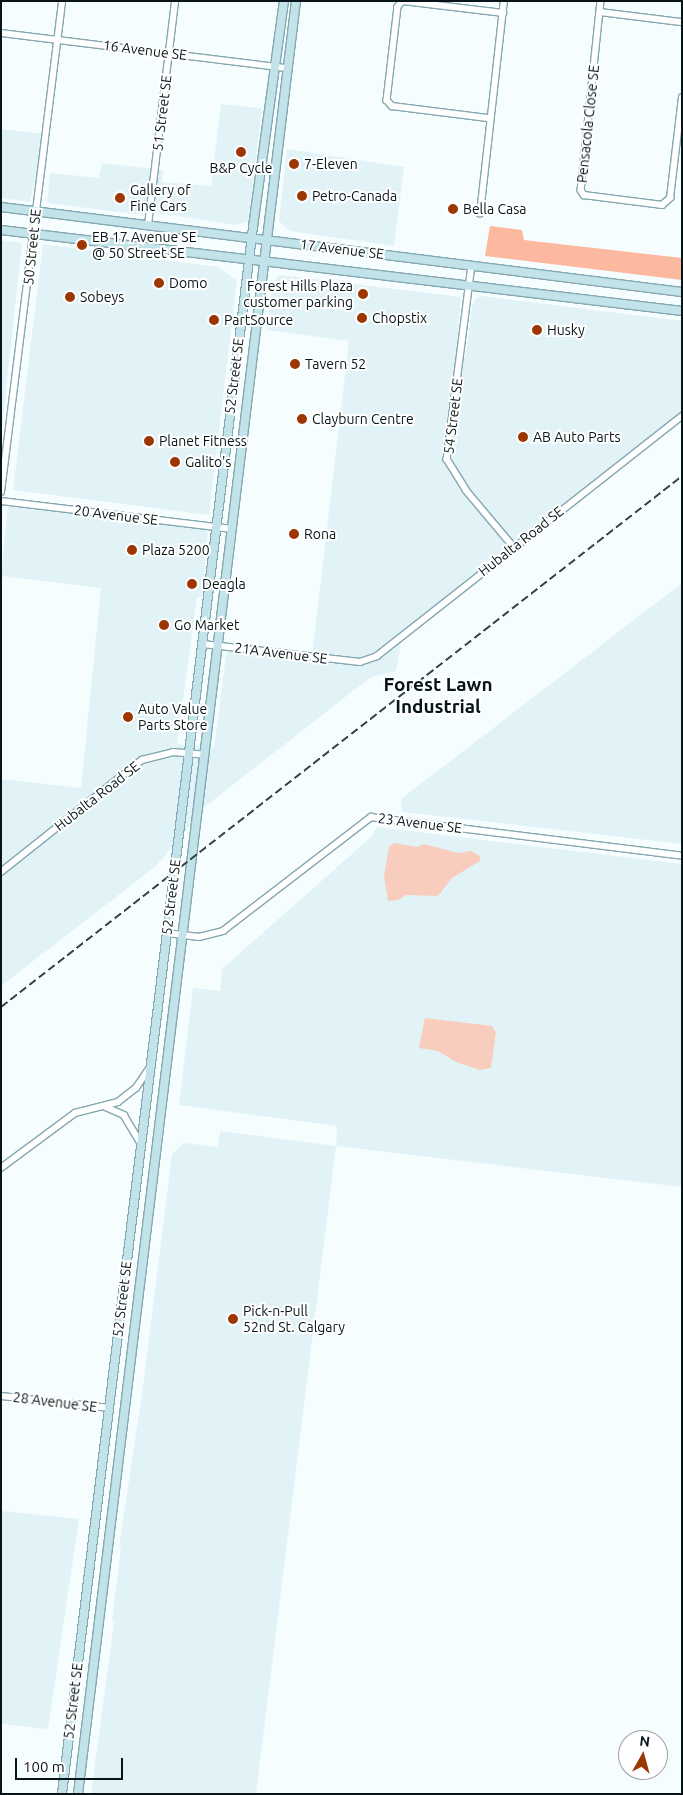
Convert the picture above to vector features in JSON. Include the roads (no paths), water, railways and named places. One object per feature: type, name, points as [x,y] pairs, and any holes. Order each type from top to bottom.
[{"type":"main road","name":"52 Street SE","points":[[62,1794],[248,261],[284,1]]},
{"type":"main road","name":"52 Street SE","points":[[78,1794],[296,1]]},
{"type":"main road","name":"17 Avenue SE","points":[[1,208],[682,292]]},
{"type":"main road","name":"17 Avenue SE","points":[[1,230],[263,263],[682,310]]},
{"type":"street","name":"50 Street SE","points":[[1,492],[62,1]]},
{"type":"street","name":"51 Street SE","points":[[148,225],[175,1]]},
{"type":"street","points":[[489,118],[392,106],[387,100],[398,7],[403,1],[503,13]]},
{"type":"street","points":[[480,214],[489,118],[504,1]]},
{"type":"street","name":"Pensacola Close SE","points":[[601,1],[581,190],[584,195],[662,205],[670,198],[682,98]]},
{"type":"street","points":[[600,12],[682,22]]},
{"type":"street","name":"16 Avenue SE","points":[[1,33],[288,68]]},
{"type":"street","name":"54 Street SE","points":[[472,265],[447,459],[466,490],[513,546]]},
{"type":"street","name":"Hubalta Road SE","points":[[360,662],[377,656],[513,546],[682,416]]},
{"type":"street","name":"20 Avenue SE","points":[[1,501],[231,529]]},
{"type":"street","name":"21A Avenue SE","points":[[202,644],[360,662]]},
{"type":"street","name":"Hubalta Road SE","points":[[1,872],[142,760],[172,752],[205,755]]},
{"type":"street","name":"23 Avenue SE","points":[[167,933],[199,937],[223,931],[371,817],[682,856]]},
{"type":"street","points":[[1,1168],[75,1113],[106,1107],[118,1102],[136,1088],[150,1067]]},
{"type":"street","points":[[106,1107],[124,1114],[141,1143]]},
{"type":"street","name":"28 Avenue SE","points":[[1,1396],[109,1408]]},
{"type":"railway","points":[[1,1007],[682,476]]},
{"type":"place","name":"B&P Cycle","points":[[241,152]]},
{"type":"place","name":"7-Eleven","points":[[294,164]]},
{"type":"place","name":"Petro-Canada","points":[[302,196]]},
{"type":"place","name":"Gallery of Fine Cars","points":[[120,198]]},
{"type":"place","name":"Bella Casa","points":[[453,209]]},
{"type":"place","name":"EB 17 Avenue SE @ 50 Street SE","points":[[82,245]]},
{"type":"place","name":"Domo","points":[[159,283]]},
{"type":"place","name":"Forest Hills Plaza customer parking","points":[[363,294]]},
{"type":"place","name":"Sobeys","points":[[70,297]]},
{"type":"place","name":"Chopstix","points":[[362,318]]},
{"type":"place","name":"PartSource","points":[[214,320]]},
{"type":"place","name":"Husky","points":[[537,330]]},
{"type":"place","name":"Tavern 52","points":[[295,364]]},
{"type":"place","name":"Clayburn Centre","points":[[302,419]]},
{"type":"place","name":"AB Auto Parts","points":[[523,437]]},
{"type":"place","name":"Planet Fitness","points":[[149,441]]},
{"type":"place","name":"Galito's","points":[[175,462]]},
{"type":"place","name":"Rona","points":[[294,534]]},
{"type":"place","name":"Plaza 5200","points":[[132,550]]},
{"type":"place","name":"Deagla","points":[[192,584]]},
{"type":"place","name":"Go Market","points":[[164,625]]},
{"type":"place","name":"Auto Value Parts Store","points":[[128,717]]},
{"type":"place","name":"Pick-n-Pull 52nd St. Calgary","points":[[233,1319]]},
{"type":"district","name":"Forest Lawn Industrial","points":[[438,696]]}]
